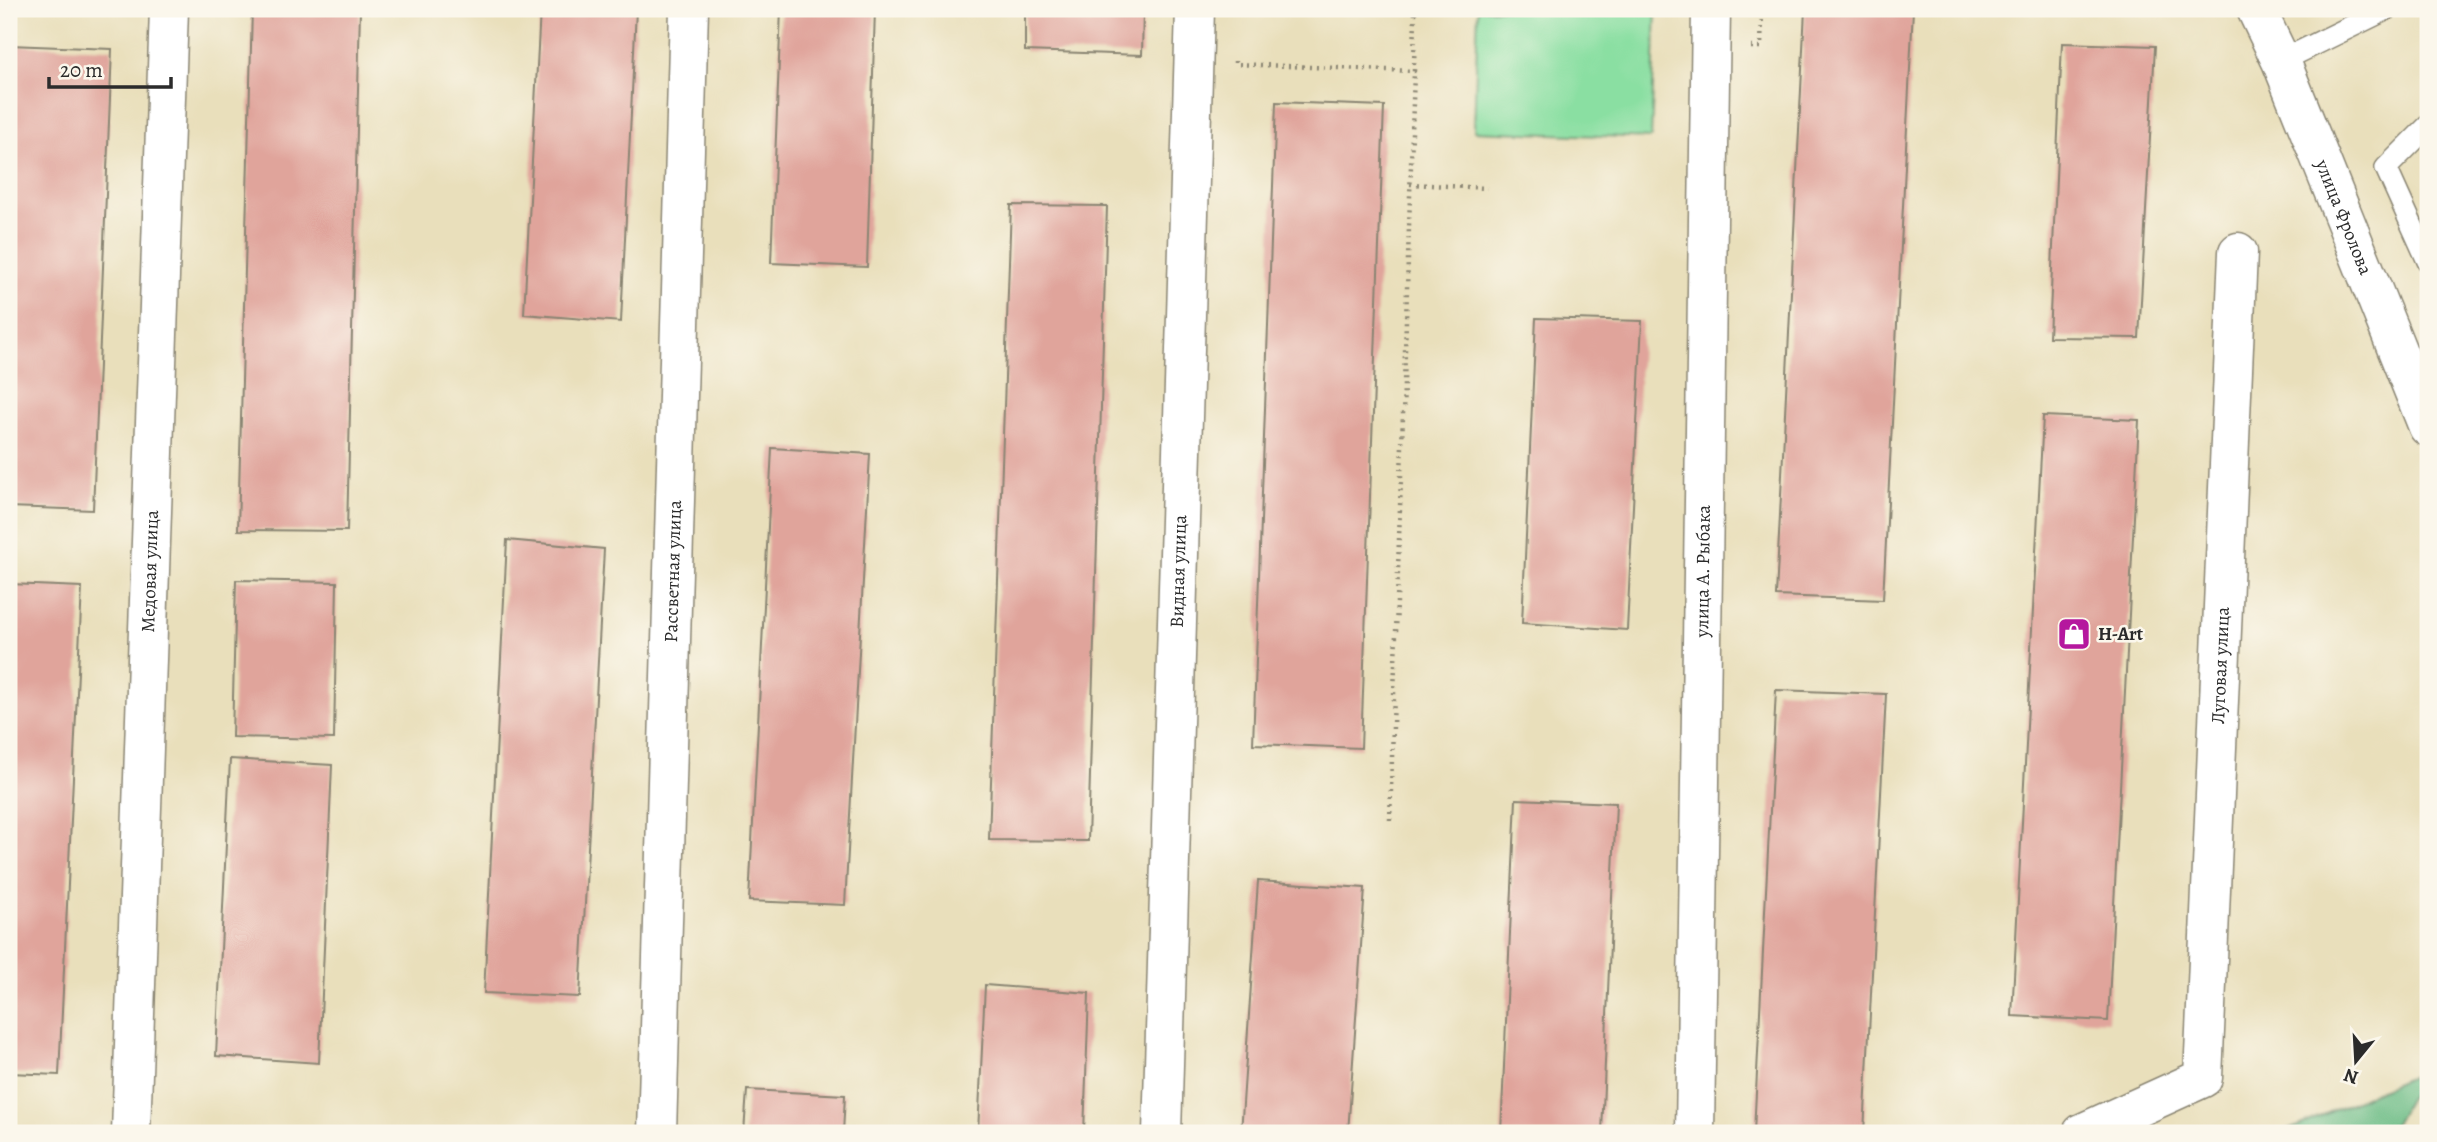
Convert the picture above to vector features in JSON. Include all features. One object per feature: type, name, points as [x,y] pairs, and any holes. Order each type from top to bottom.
[{"type":"street","name":"Медовая улица","points":[[131,1133],[169,9]]},
{"type":"street","name":"Рассветная улица","points":[[657,1133],[689,9]]},
{"type":"street","name":"Видная улица","points":[[1162,1133],[1195,9]]},
{"type":"street","name":"улица А. Рыбака","points":[[1695,1133],[1711,9]]},
{"type":"street","name":"улица Фролова","points":[[2256,9],[2281,61],[2428,427]]},
{"type":"street","name":"Луговая улица","points":[[2082,1133],[2203,1078],[2238,252]]},
{"type":"lane","points":[[2281,61],[2386,9]]},
{"type":"lane","points":[[2428,126],[2386,168],[2428,261]]},
{"type":"path","points":[[1390,820],[1415,9]]},
{"type":"path","points":[[1235,50],[1235,64],[1414,71]]},
{"type":"path","points":[[1410,184],[1487,188]]},
{"type":"green space","points":[[1478,9],[1656,9],[1651,138],[1474,131]]},
{"type":"green space","points":[[2424,1071],[2389,1133],[2282,1133]]},
{"type":"building","points":[[252,9],[360,9],[347,531],[238,530]]},
{"type":"building","points":[[540,9],[636,9],[621,322],[524,314]]},
{"type":"building","points":[[781,9],[875,9],[867,267],[771,263]]},
{"type":"building","points":[[1025,9],[1143,9],[1142,55],[1025,51]]},
{"type":"building","points":[[1805,9],[1913,9],[1883,600],[1776,596]]},
{"type":"building","points":[[2062,43],[2155,46],[2139,338],[2049,337]]},
{"type":"building","points":[[9,45],[112,49],[93,510],[9,507]]},
{"type":"building","points":[[1276,102],[1384,106],[1361,748],[1253,744]]},
{"type":"building","points":[[1011,205],[1107,206],[1088,841],[989,840]]},
{"type":"building","points":[[1536,318],[1642,321],[1627,630],[1522,623]]},
{"type":"building","points":[[2043,416],[2139,420],[2108,1021],[2012,1016]]},
{"type":"building","points":[[772,448],[870,454],[845,905],[749,901]]},
{"type":"building","points":[[507,540],[604,549],[580,997],[484,993]]},
{"type":"building","points":[[236,580],[337,582],[334,739],[232,737]]},
{"type":"building","points":[[9,584],[82,587],[59,1075],[9,1073]]},
{"type":"building","points":[[1776,690],[1886,694],[1864,1133],[1754,1133]]},
{"type":"building","points":[[230,759],[332,765],[319,1063],[216,1056]]},
{"type":"building","points":[[1516,799],[1616,803],[1602,1133],[1501,1133]]},
{"type":"building","points":[[1258,881],[1365,888],[1348,1133],[1241,1133]]},
{"type":"building","points":[[985,985],[1089,993],[1084,1133],[978,1133]]},
{"type":"building","points":[[747,1090],[845,1095],[843,1133],[744,1133]]},
{"type":"place","name":"H-Art","points":[[2074,634]]}]
